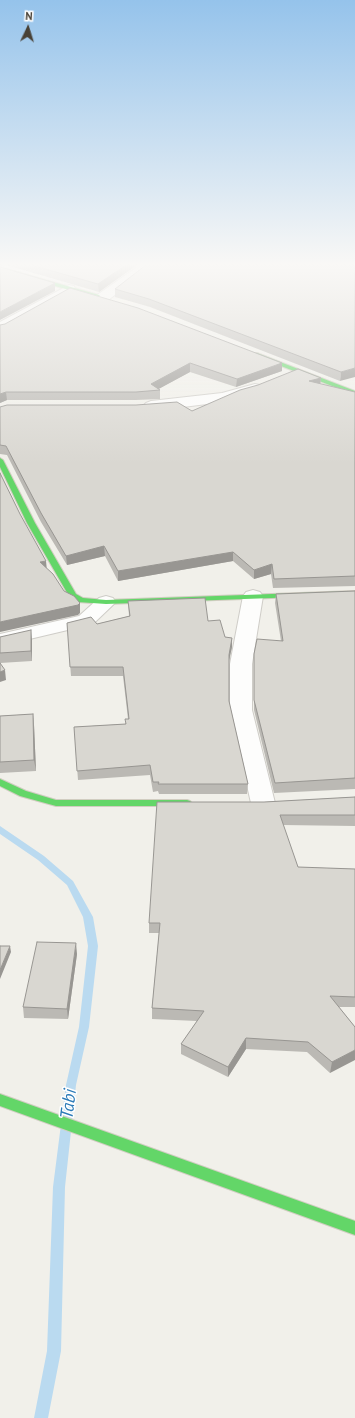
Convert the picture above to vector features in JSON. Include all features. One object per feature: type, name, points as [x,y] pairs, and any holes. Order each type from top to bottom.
[{"type":"street","points":[[246,351],[355,393]]},
{"type":"street","points":[[136,407],[175,404],[223,397],[252,389],[297,371]]},
{"type":"street","points":[[0,460],[31,523],[72,596],[81,600],[106,602],[355,593]]},
{"type":"street","points":[[253,596],[241,664],[241,710],[263,803]]},
{"type":"street","points":[[0,640],[86,620],[106,602]]},
{"type":"street","points":[[0,782],[23,794],[56,803],[199,803]]},
{"type":"street","points":[[0,1100],[48,1116],[355,1228]]},
{"type":"building","points":[[0,331],[199,331],[282,363],[237,379],[190,363],[151,384],[160,390],[136,392],[6,392],[0,394]]},
{"type":"building","points":[[234,331],[355,331],[355,368],[341,372]]},
{"type":"building","points":[[298,369],[321,378],[309,381],[355,392],[355,576],[274,579],[272,564],[254,570],[233,552],[118,571],[104,546],[66,556],[41,513],[6,446],[0,445],[0,407],[7,405],[136,405],[177,402],[192,411],[240,390],[258,385]]},
{"type":"building","points":[[0,473],[20,514],[46,561],[40,562],[53,574],[64,591],[74,596],[80,603],[78,605],[0,622]]},
{"type":"building","points":[[355,591],[355,778],[275,783],[254,700],[254,654],[257,639],[283,641],[276,594]]},
{"type":"building","points":[[205,598],[208,621],[220,620],[225,637],[232,638],[229,655],[229,701],[248,784],[158,784],[159,782],[153,782],[150,765],[77,771],[74,727],[126,724],[125,719],[129,719],[123,667],[70,667],[67,623],[91,617],[97,624],[130,616],[128,601]]},
{"type":"building","points":[[31,630],[31,651],[0,653],[0,637]]},
{"type":"building","points":[[0,663],[5,670],[0,672]]},
{"type":"building","points":[[33,714],[34,760],[0,762],[0,716]]},
{"type":"building","points":[[355,797],[355,815],[280,815],[298,867],[355,869],[355,997],[330,996],[355,1027],[355,1050],[332,1062],[308,1042],[246,1038],[228,1067],[181,1044],[204,1011],[152,1008],[160,923],[149,923],[157,802],[264,802]]},
{"type":"building","points":[[37,942],[76,943],[67,1009],[23,1007]]},
{"type":"building","points":[[0,946],[10,946],[0,970]]},
{"type":"waterway","name":"Tabi","points":[[0,829],[41,858],[70,883],[88,917],[93,946],[84,1027],[71,1085],[59,1187],[54,1351],[41,1418]]},
{"type":"traffic: fast","points":[[255,354],[355,393]]},
{"type":"traffic: fast","points":[[0,460],[31,523],[73,596],[81,600],[106,602],[355,593]]},
{"type":"traffic: fast","points":[[0,782],[23,794],[56,803],[187,803]]},
{"type":"traffic: fast","points":[[0,1100],[355,1228]]}]
